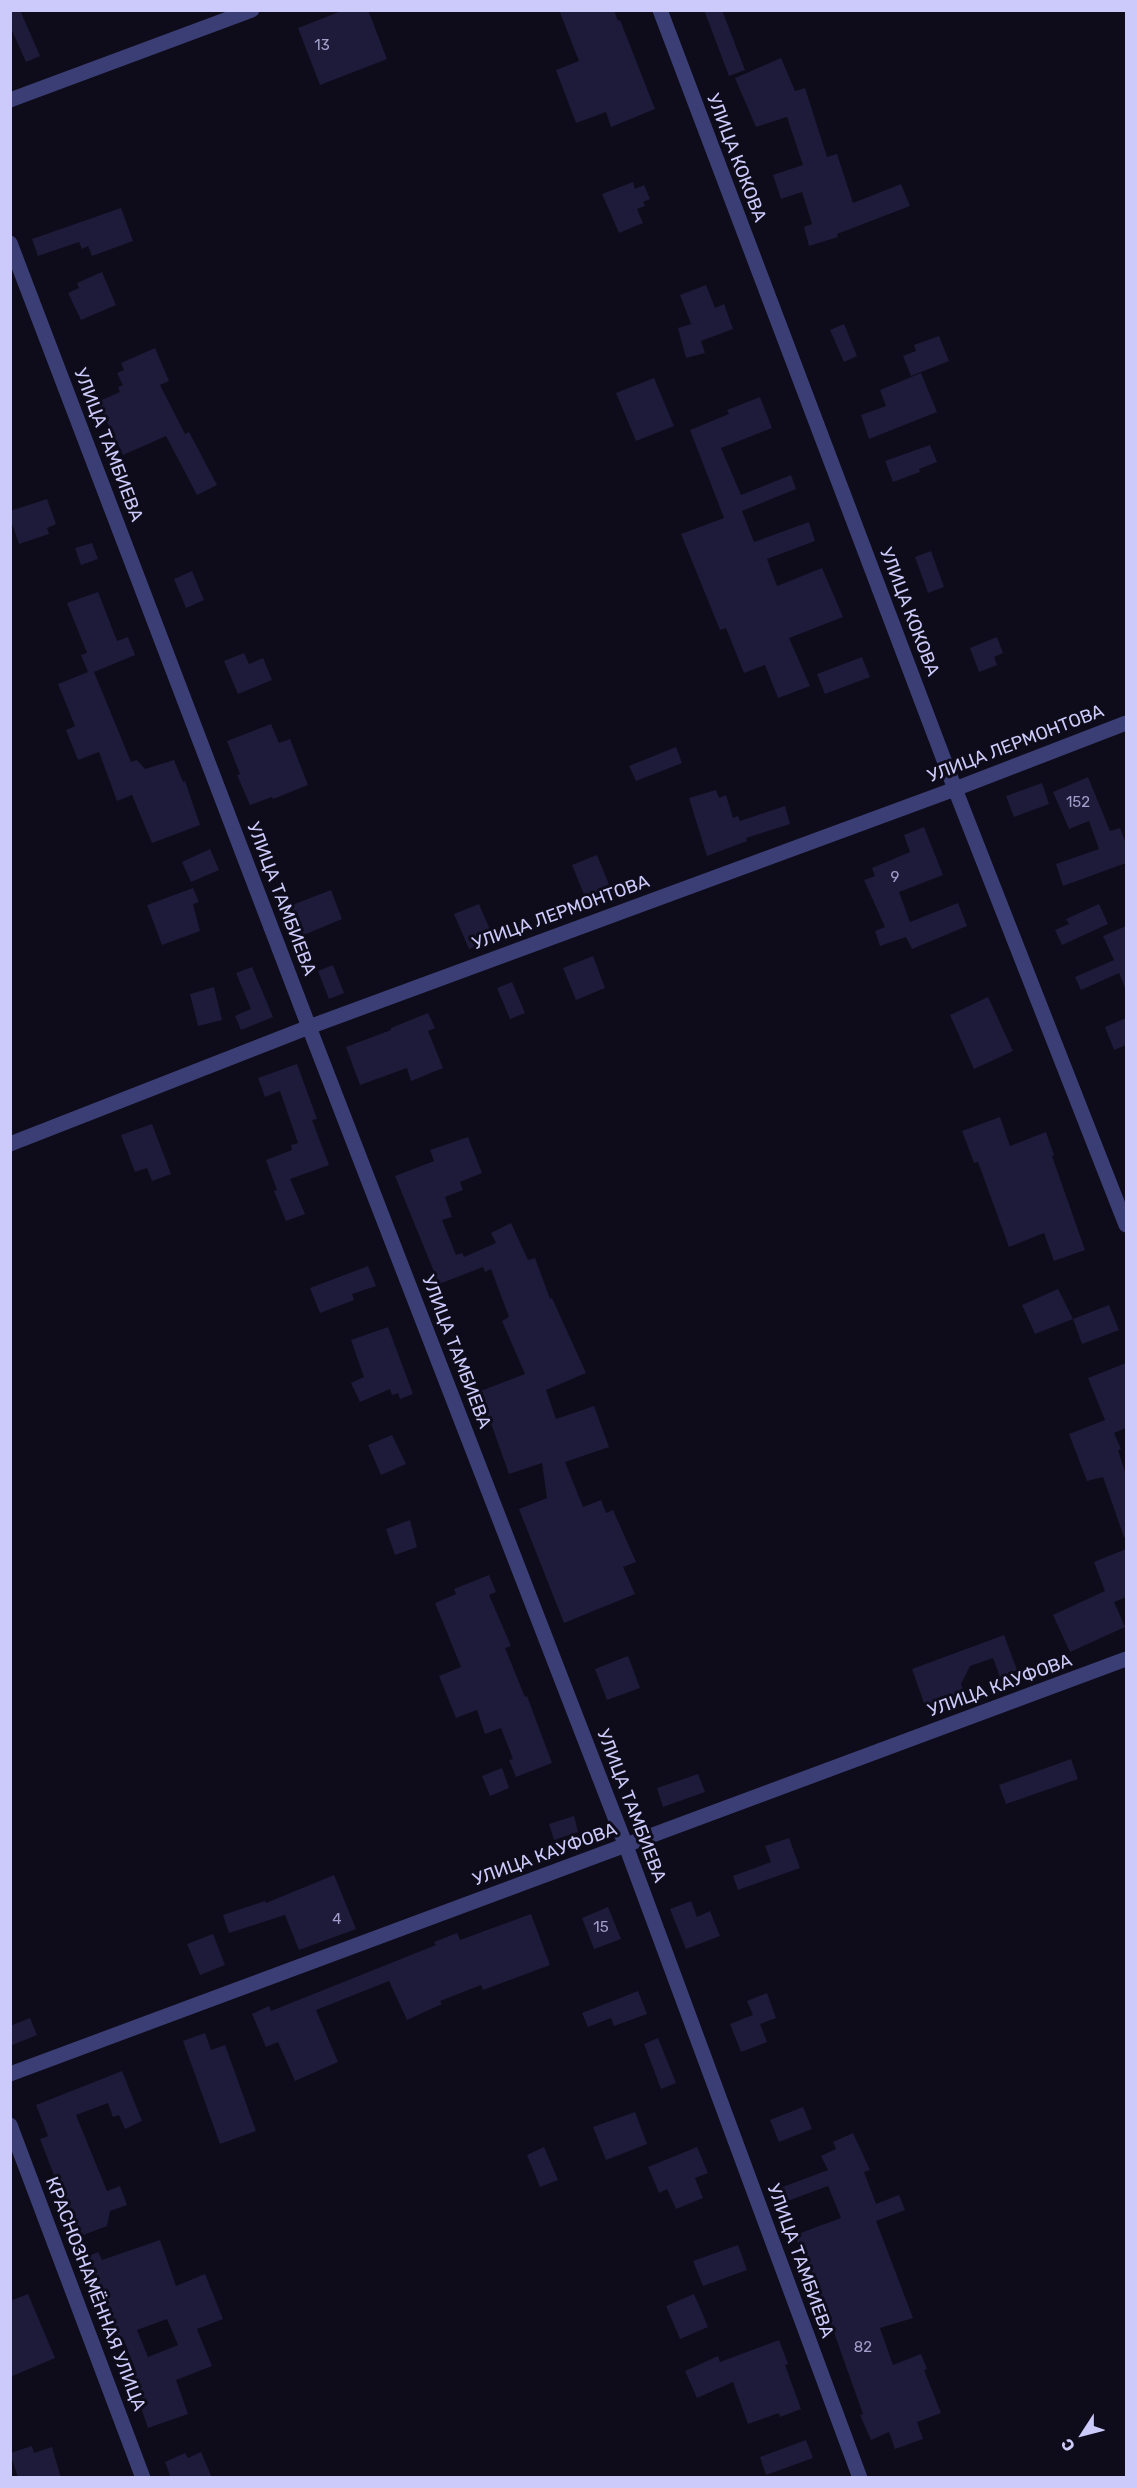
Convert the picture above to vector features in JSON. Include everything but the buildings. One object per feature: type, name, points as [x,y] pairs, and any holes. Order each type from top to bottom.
[{"type":"street","points":[[10,100],[252,10]]},
{"type":"street","name":"УЛИЦА КОКОВА","points":[[660,10],[955,789],[1126,1225]]},
{"type":"street","name":"УЛИЦА ТАМБИЕВА","points":[[10,243],[309,1027],[626,1846],[860,2478]]},
{"type":"street","name":"УЛИЦА ЛЕРМОНТОВА","points":[[10,1144],[309,1027],[955,789],[1126,723]]},
{"type":"street","name":"УЛИЦА КАУФОВА","points":[[10,2074],[1126,1659]]},
{"type":"street","name":"КРАСНОЗНАМЁННАЯ УЛИЦА","points":[[10,2125],[143,2478]]}]
